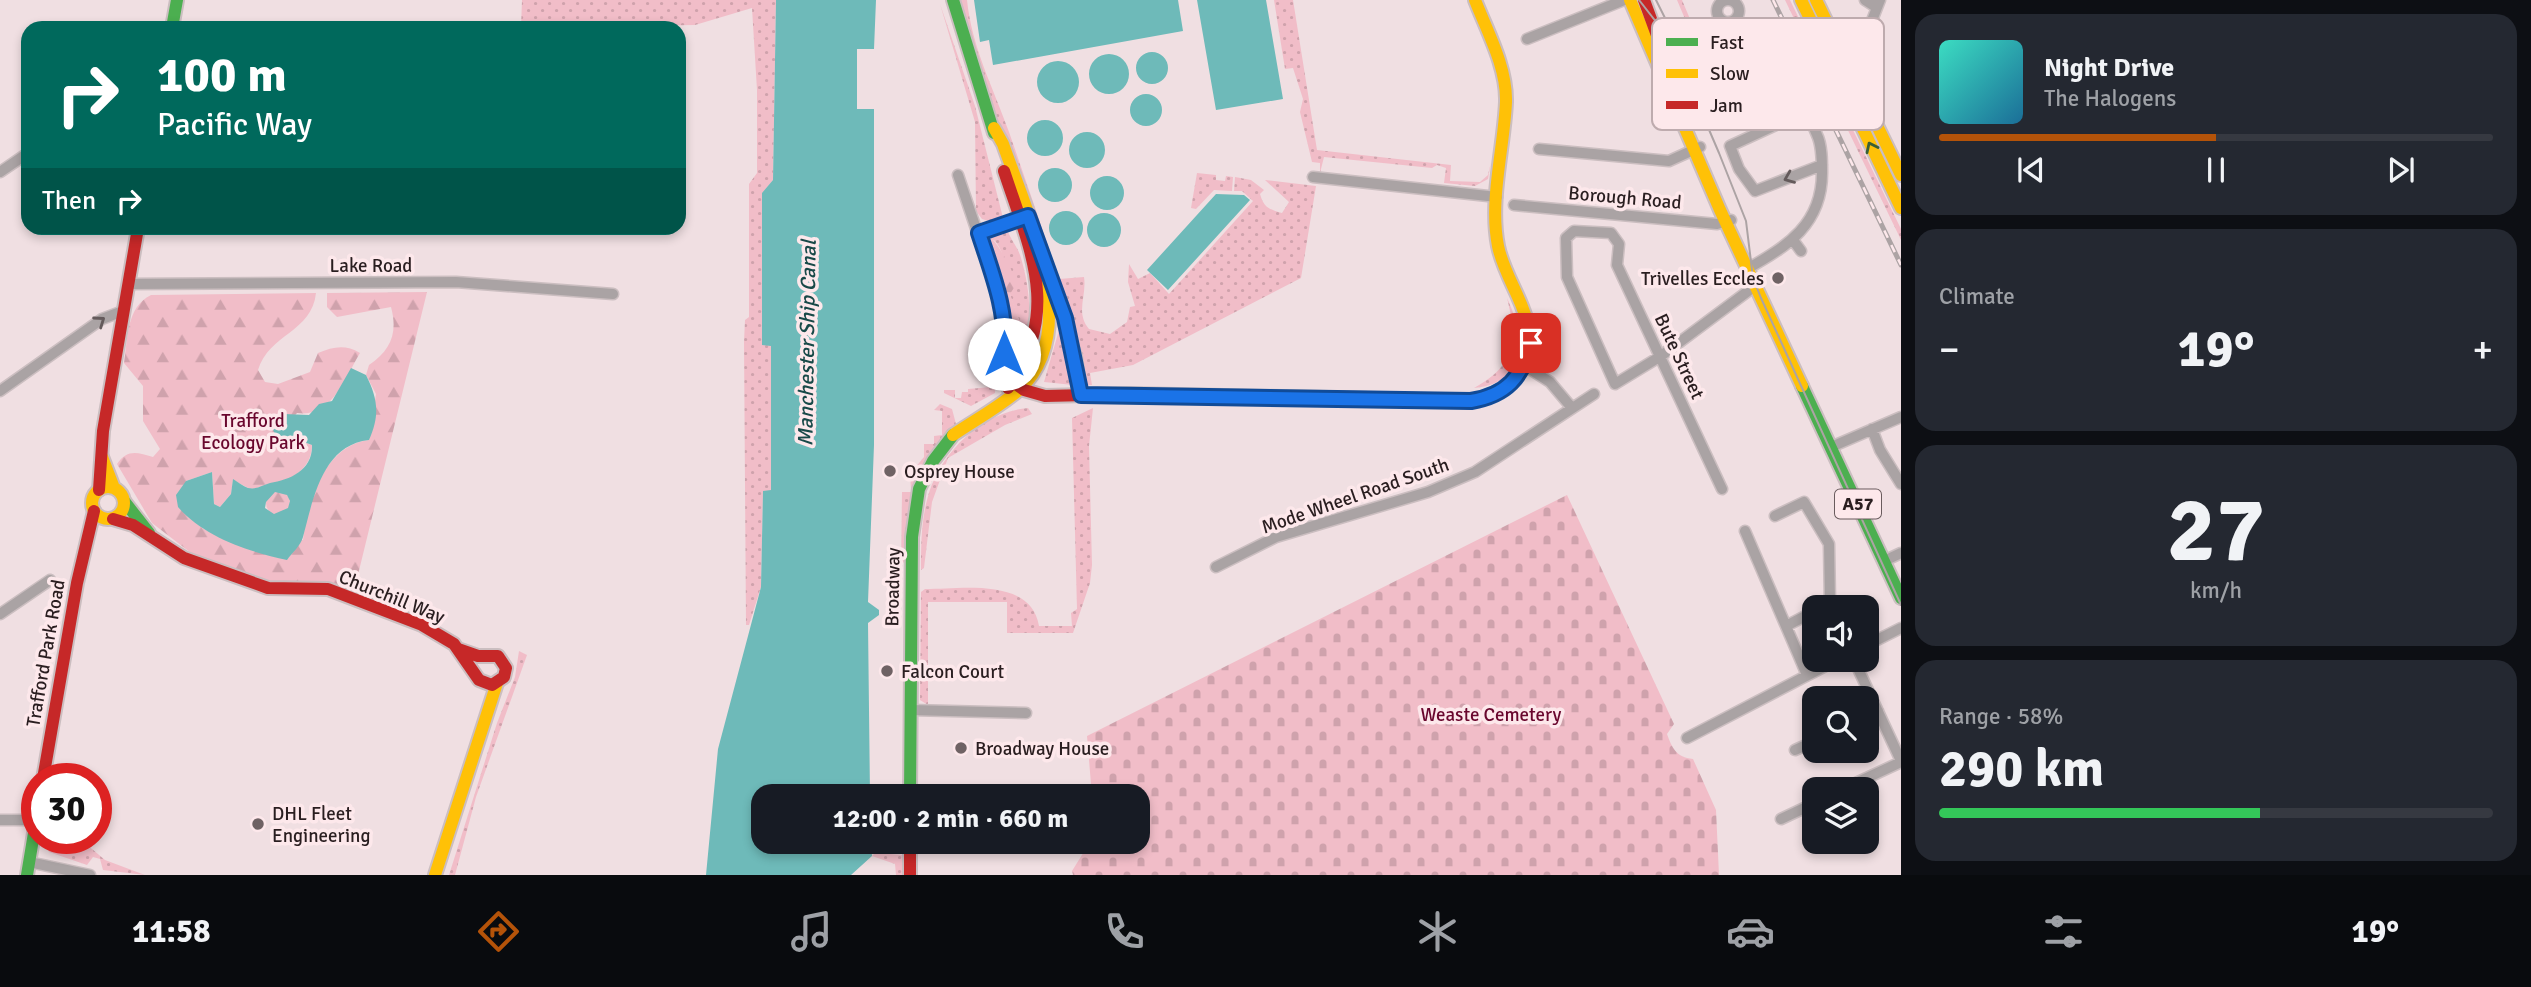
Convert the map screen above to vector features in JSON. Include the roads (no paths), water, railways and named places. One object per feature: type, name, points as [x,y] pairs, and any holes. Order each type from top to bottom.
[{"type":"main road","points":[[173,21],[177,0]]},
{"type":"main road","points":[[953,0],[994,128],[996,148],[1068,329],[1081,395]]},
{"type":"main road","points":[[1017,385],[1045,396],[1471,401],[1503,391],[1516,380],[1525,366],[1531,343],[1531,328],[1498,246],[1497,197],[1506,99],[1499,62],[1475,0]]},
{"type":"main road","points":[[1630,0],[1652,49]]},
{"type":"main road","points":[[1644,0],[1652,22]]},
{"type":"main road","points":[[1801,0],[1810,18]]},
{"type":"main road","points":[[1816,0],[1825,18]]},
{"type":"main road","points":[[1689,130],[1729,221]]},
{"type":"main road","points":[[1691,130],[1697,148]]},
{"type":"main road","points":[[1864,130],[1901,208]]},
{"type":"main road","points":[[1879,130],[1901,175]]},
{"type":"main road","points":[[1023,217],[1038,293],[1038,337]]},
{"type":"main road","name":"A57","points":[[1729,221],[1901,598]]},
{"type":"main road","points":[[110,519],[94,511],[92,502],[99,490],[103,431],[137,235]]},
{"type":"main road","points":[[1017,385],[1042,354],[1050,324],[1046,270]]},
{"type":"main road","points":[[1017,385],[1038,337],[1050,324],[1057,323],[1068,329]]},
{"type":"main road","name":"Broadway","points":[[910,784],[912,537],[919,489],[933,461],[950,437],[989,408],[999,405],[1017,385]]},
{"type":"main road","points":[[89,535],[122,512],[124,501],[114,488],[102,457]]},
{"type":"main road","points":[[99,490],[114,488]]},
{"type":"main road","name":"Churchill Way","points":[[124,501],[151,536]]},
{"type":"main road","name":"Trafford Park Road","points":[[46,763],[71,613],[94,511]]},
{"type":"main road","name":"Churchill Way","points":[[110,519],[133,525],[184,558],[268,588],[328,589],[431,629],[458,649],[479,677]]},
{"type":"main road","name":"Churchill Way","points":[[458,649],[483,656]]},
{"type":"main road","points":[[435,875],[487,707],[493,700],[497,684],[504,677],[504,663],[494,655],[483,656],[477,663],[487,707]]},
{"type":"main road","points":[[479,677],[497,684]]},
{"type":"main road","points":[[910,854],[910,875]]},
{"type":"street","points":[[1527,39],[1624,0]]},
{"type":"street","points":[[1865,0],[1878,4]]},
{"type":"street","points":[[1764,130],[1730,145],[1739,169],[1755,191],[1822,164]]},
{"type":"street","points":[[1750,267],[1781,253],[1812,217],[1822,196],[1822,164],[1818,137],[1814,130]]},
{"type":"street","points":[[1539,149],[1669,161],[1697,148]]},
{"type":"street","points":[[0,172],[21,158]]},
{"type":"street","points":[[958,175],[979,233],[1007,331],[1001,373]]},
{"type":"street","points":[[1313,177],[1497,197]]},
{"type":"street","name":"Borough Road","points":[[1514,205],[1717,224],[1729,221]]},
{"type":"street","points":[[979,233],[1023,217]]},
{"type":"street","name":"Bute Street","points":[[1661,356],[1615,384],[1567,277],[1566,238],[1574,232],[1611,233],[1619,244],[1617,265],[1661,356],[1722,489]]},
{"type":"street","points":[[1793,240],[1801,251]]},
{"type":"street","name":"Lake Road","points":[[128,284],[456,282],[613,294]]},
{"type":"street","points":[[1661,356],[1758,284]]},
{"type":"street","points":[[0,391],[112,313],[123,311]]},
{"type":"street","points":[[1525,366],[1550,382],[1572,408]]},
{"type":"street","name":"Mode Wheel Road South","points":[[1216,567],[1276,537],[1428,492],[1475,472],[1594,394]]},
{"type":"street","points":[[1831,447],[1901,417]]},
{"type":"street","points":[[1872,429],[1880,450],[1901,484]]},
{"type":"street","points":[[1775,516],[1804,502],[1829,544],[1830,595]]},
{"type":"street","points":[[1745,531],[1807,675]]},
{"type":"street","points":[[1884,561],[1901,552]]},
{"type":"street","points":[[0,614],[50,580]]},
{"type":"street","points":[[1786,626],[1802,618]]},
{"type":"street","points":[[1879,639],[1901,628]]},
{"type":"street","points":[[1687,738],[1813,672]]},
{"type":"street","points":[[911,710],[1026,713]]},
{"type":"street","points":[[1868,777],[1901,761],[1879,713]]},
{"type":"street","points":[[1795,750],[1802,747]]},
{"type":"street","points":[[1781,819],[1802,809]]},
{"type":"street","points":[[0,820],[21,819]]},
{"type":"street","points":[[28,869],[90,875]]},
{"type":"water","name":"Manchester Ship Canal","points":[[776,0],[876,0],[874,49],[857,49],[857,109],[874,109],[874,445],[868,602],[879,610],[879,615],[868,623],[870,784],[751,784],[751,854],[872,854],[851,875],[706,875],[718,749],[761,587],[763,491],[771,490],[771,346],[762,345],[762,193],[773,180]]},
{"type":"water","points":[[974,0],[1178,0],[1183,31],[993,65],[989,40],[980,42]]},
{"type":"water","points":[[1197,0],[1266,0],[1283,99],[1216,110]]},
{"type":"water","points":[[1152,52],[1164,56],[1168,68],[1164,80],[1152,84],[1140,80],[1136,68],[1140,56]]},
{"type":"water","points":[[1109,54],[1117,55],[1123,60],[1128,66],[1128,82],[1123,88],[1117,93],[1109,94],[1101,93],[1095,88],[1090,82],[1089,74],[1090,66],[1095,60],[1101,55]]},
{"type":"water","points":[[1058,61],[1073,67],[1079,82],[1073,97],[1058,103],[1043,97],[1037,82],[1043,67]]},
{"type":"water","points":[[1146,94],[1158,98],[1162,110],[1158,122],[1146,126],[1134,122],[1130,110],[1134,98]]},
{"type":"water","points":[[1045,120],[1057,126],[1063,138],[1057,150],[1045,156],[1033,150],[1027,138],[1033,126]]},
{"type":"water","points":[[1087,132],[1100,137],[1105,150],[1100,163],[1087,168],[1074,163],[1069,150],[1074,137]]},
{"type":"water","points":[[1055,168],[1067,173],[1072,185],[1067,197],[1055,202],[1043,197],[1038,185],[1043,173]]},
{"type":"water","points":[[1107,176],[1119,181],[1124,193],[1119,205],[1107,210],[1095,205],[1090,193],[1095,181]]},
{"type":"water","points":[[1216,194],[1244,195],[1250,200],[1168,290],[1147,270]]},
{"type":"water","points":[[1066,211],[1078,216],[1083,228],[1078,240],[1066,245],[1054,240],[1049,228],[1054,216]]},
{"type":"water","points":[[1104,213],[1116,218],[1121,230],[1116,242],[1104,247],[1092,242],[1087,230],[1092,218]]},
{"type":"water","points":[[351,368],[366,375],[376,407],[373,431],[369,440],[353,444],[340,452],[330,463],[316,491],[302,540],[287,560],[228,542],[201,527],[178,507],[176,495],[186,481],[212,472],[214,504],[220,507],[231,494],[233,479],[248,488],[254,488],[299,472],[309,461],[312,445],[293,438],[276,437],[272,427],[284,414],[309,415],[319,404],[332,401]],"holes":[[[275,492],[287,495],[290,501],[288,508],[274,514],[265,508],[266,502]]]},
{"type":"tram line","points":[[1639,0],[1653,18]]},
{"type":"tram line","points":[[1656,0],[1665,18]]},
{"type":"tram line","points":[[1709,130],[1746,221],[1753,278],[1761,298],[1901,605]]},
{"type":"railway","points":[[1773,0],[1782,18]]},
{"type":"railway","points":[[1836,130],[1901,265]]},
{"type":"place","name":"Trivelles Eccles","points":[[1778,278]]},
{"type":"place","name":"Osprey House","points":[[890,471]]},
{"type":"place","name":"Falcon Court","points":[[887,671]]},
{"type":"place","name":"Broadway House","points":[[961,748]]},
{"type":"place","name":"DHL Fleet Engineering","points":[[258,824]]},
{"type":"park label","name":"Trafford Ecology Park","points":[[253,431]]},
{"type":"park label","name":"Weaste Cemetery","points":[[1491,714]]}]
